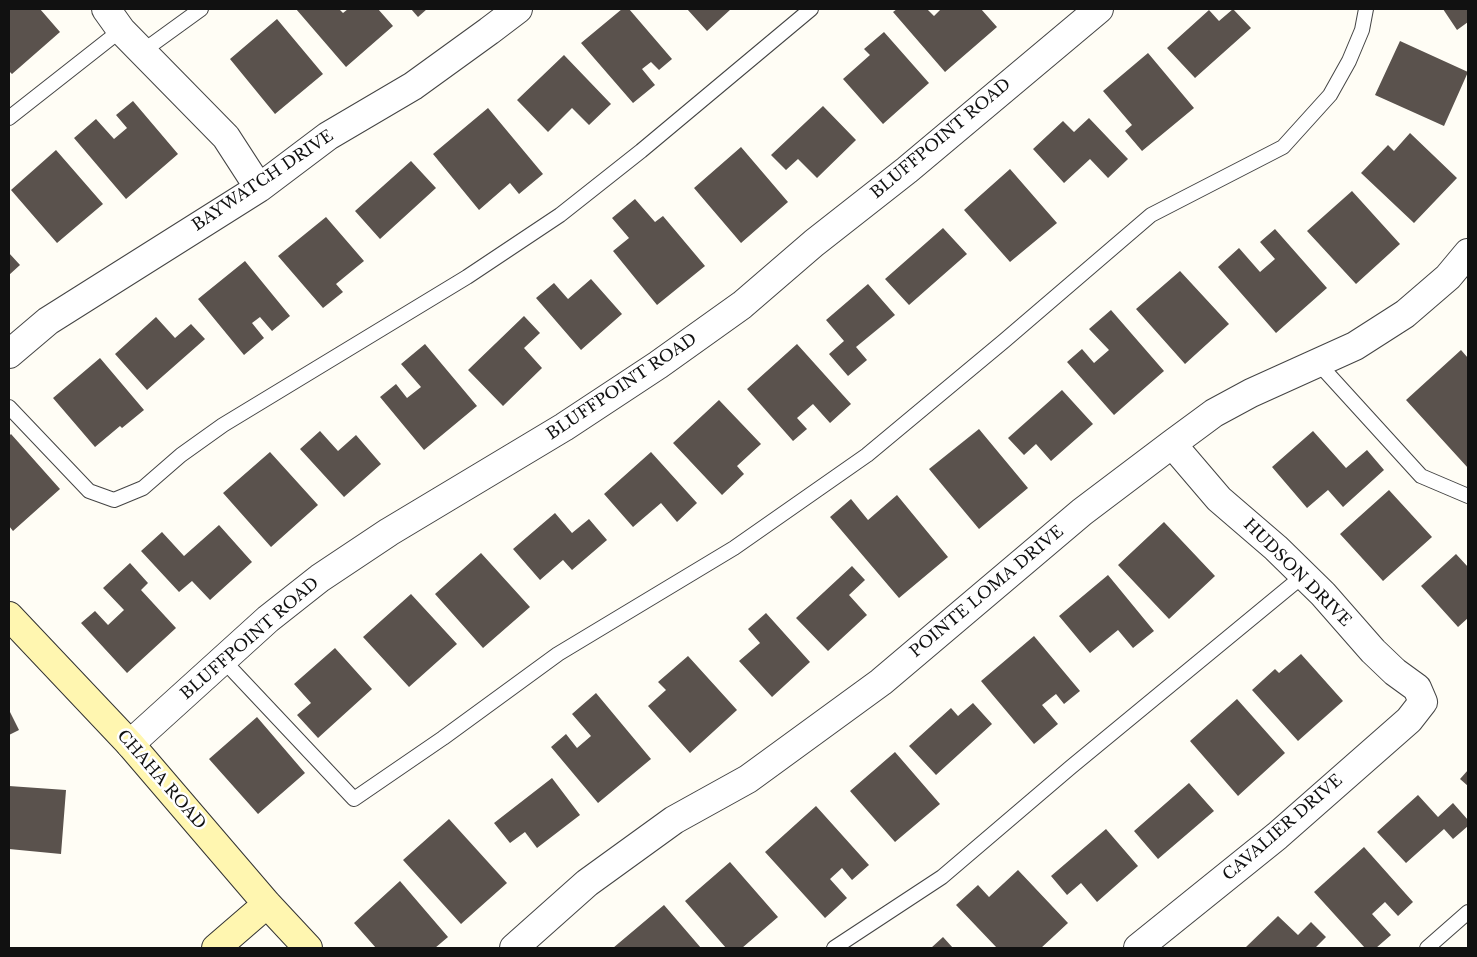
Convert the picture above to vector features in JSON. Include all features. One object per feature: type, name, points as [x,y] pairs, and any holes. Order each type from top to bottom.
[{"type":"street","name":"BAYWATCH DRIVE","points":[[9,354],[48,321],[259,188],[328,136],[413,86],[518,9]]},
{"type":"street","name":"BLUFFPOINT ROAD","points":[[130,744],[268,619],[320,578],[389,532],[564,428],[658,365],[742,305],[1099,9]]},
{"type":"street","points":[[114,19],[226,136],[259,188]]},
{"type":"street","name":"POINTE LOMA DRIVE","points":[[514,948],[595,877],[674,820],[748,779],[881,682],[1082,512],[1214,413],[1251,393],[1355,346],[1405,314],[1448,277],[1468,253]]},
{"type":"street","name":"HUDSON DRIVE","points":[[1172,444],[1220,499],[1304,575],[1373,651],[1395,672],[1417,688],[1423,702]]},
{"type":"street","name":"CHAHA ROAD","points":[[9,616],[130,744],[267,904],[308,948]]},
{"type":"street","name":"CAVALIER DRIVE","points":[[1138,948],[1277,836],[1409,720],[1423,702]]},
{"type":"street","points":[[216,948],[267,904]]},
{"type":"lane","points":[[143,51],[201,9]]},
{"type":"lane","points":[[9,407],[89,491],[114,500],[143,488],[181,455],[223,425],[467,277],[560,215],[642,151],[811,9]]},
{"type":"lane","points":[[223,660],[354,799],[443,738],[558,654],[734,548],[867,455],[1011,335],[1150,214],[1283,147],[1330,95],[1350,61],[1362,30],[1366,9]]},
{"type":"lane","points":[[9,118],[114,19]]},
{"type":"lane","points":[[1318,363],[1421,476],[1468,496]]},
{"type":"lane","points":[[834,948],[942,877],[1071,767],[1304,575]]},
{"type":"lane","points":[[1427,948],[1468,912]]},
{"type":"building","points":[[9,9],[40,9],[60,32],[12,74],[9,71]]},
{"type":"building","points":[[296,9],[339,9],[343,13],[348,9],[378,9],[393,26],[346,67]]},
{"type":"building","points":[[411,9],[427,9],[418,17]]},
{"type":"building","points":[[622,9],[629,9],[672,59],[659,70],[651,62],[642,69],[655,85],[633,103],[581,43]]},
{"type":"building","points":[[687,9],[731,9],[707,31]]},
{"type":"building","points":[[897,9],[927,9],[934,16],[941,9],[981,9],[997,27],[945,72],[893,12]]},
{"type":"building","points":[[1233,9],[1251,28],[1195,78],[1167,48],[1209,10],[1219,21]]},
{"type":"building","points":[[1443,9],[1468,9],[1468,22],[1457,30]]},
{"type":"building","points":[[277,19],[323,74],[275,114],[230,59]]},
{"type":"building","points":[[884,32],[929,83],[883,124],[843,79],[870,55],[864,49]]},
{"type":"building","points":[[1400,41],[1468,72],[1444,126],[1375,95]]},
{"type":"building","points":[[1148,53],[1194,108],[1142,151],[1125,131],[1132,125],[1103,91]]},
{"type":"building","points":[[564,55],[611,104],[589,125],[572,108],[548,132],[517,100]]},
{"type":"building","points":[[133,101],[178,154],[126,199],[74,138],[96,119],[114,139],[127,128],[116,115]]},
{"type":"building","points":[[823,106],[856,140],[817,178],[798,159],[786,170],[771,155]]},
{"type":"building","points":[[488,108],[543,174],[519,194],[510,183],[479,210],[433,154]]},
{"type":"building","points":[[1089,118],[1128,159],[1108,178],[1090,159],[1064,183],[1033,149],[1063,121],[1074,132]]},
{"type":"building","points":[[1410,133],[1457,178],[1414,223],[1361,173],[1388,145],[1394,151]]},
{"type":"building","points":[[741,147],[788,202],[741,243],[694,188]]},
{"type":"building","points":[[56,150],[103,204],[57,243],[11,190]]},
{"type":"building","points":[[411,161],[436,188],[380,239],[355,211]]},
{"type":"building","points":[[1010,169],[1057,223],[1010,262],[964,210]]},
{"type":"building","points":[[1352,191],[1400,244],[1356,284],[1307,231]]},
{"type":"building","points":[[635,199],[655,222],[663,216],[705,266],[657,305],[613,251],[629,238],[612,218]]},
{"type":"building","points":[[326,217],[364,261],[336,284],[343,292],[323,308],[278,256]]},
{"type":"building","points":[[943,228],[967,254],[909,305],[885,279]]},
{"type":"building","points":[[1275,229],[1327,288],[1276,333],[1218,267],[1239,248],[1260,272],[1275,259],[1260,242]]},
{"type":"building","points":[[9,253],[20,265],[9,275]]},
{"type":"building","points":[[245,261],[290,316],[272,331],[260,317],[252,323],[264,338],[244,355],[198,299]]},
{"type":"building","points":[[1180,271],[1229,324],[1185,364],[1136,309]]},
{"type":"building","points":[[591,279],[622,314],[581,350],[536,298],[554,283],[568,299]]},
{"type":"building","points":[[868,284],[895,315],[856,347],[867,360],[848,376],[829,354],[844,341],[826,320]]},
{"type":"building","points":[[1111,310],[1164,371],[1114,415],[1067,362],[1082,349],[1094,363],[1109,350],[1089,329]]},
{"type":"building","points":[[524,316],[540,333],[524,348],[542,368],[503,406],[468,370]]},
{"type":"building","points":[[156,317],[175,338],[191,324],[205,339],[147,390],[115,354]]},
{"type":"building","points":[[425,344],[477,406],[424,450],[380,397],[396,384],[407,398],[421,387],[401,364]]},
{"type":"building","points":[[797,344],[851,404],[830,423],[813,404],[797,418],[807,429],[793,441],[747,389]]},
{"type":"building","points":[[1461,350],[1468,358],[1468,468],[1406,400]]},
{"type":"building","points":[[100,358],[144,410],[122,428],[120,426],[95,447],[53,398]]},
{"type":"building","points":[[1062,390],[1093,424],[1051,461],[1036,444],[1024,455],[1008,438]]},
{"type":"building","points":[[719,400],[761,444],[737,466],[744,474],[722,495],[673,443]]},
{"type":"building","points":[[979,429],[1028,488],[979,529],[929,469]]},
{"type":"building","points":[[320,431],[338,451],[356,435],[381,464],[344,497],[300,449]]},
{"type":"building","points":[[1313,431],[1346,468],[1367,450],[1384,470],[1343,507],[1328,490],[1307,508],[1272,467]]},
{"type":"building","points":[[11,434],[60,489],[13,531],[9,526],[9,436]]},
{"type":"building","points":[[270,452],[318,505],[271,547],[223,493]]},
{"type":"building","points":[[651,452],[697,503],[677,522],[661,503],[633,527],[604,494]]},
{"type":"building","points":[[1389,490],[1432,537],[1383,581],[1340,534]]},
{"type":"building","points":[[897,495],[948,557],[899,598],[830,517],[851,499],[868,520]]},
{"type":"building","points":[[555,513],[572,533],[589,519],[607,540],[572,570],[563,560],[540,580],[513,549]]},
{"type":"building","points":[[1164,522],[1215,576],[1169,619],[1118,565]]},
{"type":"building","points":[[219,525],[252,562],[210,600],[192,581],[179,592],[141,551],[162,532],[184,556]]},
{"type":"building","points":[[481,553],[530,607],[483,648],[435,594]]},
{"type":"building","points":[[1456,554],[1468,567],[1468,618],[1458,627],[1421,586]]},
{"type":"building","points":[[130,563],[148,583],[141,590],[176,628],[127,673],[81,623],[95,611],[108,625],[124,610],[103,588]]},
{"type":"building","points":[[852,566],[865,580],[849,595],[867,615],[828,651],[796,618]]},
{"type":"building","points":[[1108,575],[1154,631],[1133,648],[1118,630],[1090,653],[1059,616]]},
{"type":"building","points":[[411,594],[457,644],[409,687],[363,637]]},
{"type":"building","points":[[766,613],[810,662],[772,697],[739,661],[760,643],[748,629]]},
{"type":"building","points":[[1034,636],[1080,691],[1064,704],[1056,694],[1042,705],[1058,724],[1034,744],[981,681]]},
{"type":"building","points":[[335,648],[372,689],[318,738],[297,715],[311,703],[294,684]]},
{"type":"building","points":[[1301,654],[1343,701],[1298,741],[1252,690],[1275,669],[1279,673]]},
{"type":"building","points":[[688,656],[737,710],[690,753],[648,706],[666,690],[658,682]]},
{"type":"building","points":[[596,693],[651,759],[598,803],[551,747],[566,734],[577,748],[591,736],[572,714]]},
{"type":"building","points":[[1237,699],[1285,753],[1238,796],[1190,741]]},
{"type":"building","points":[[973,703],[992,724],[936,775],[909,746],[951,708],[958,716]]},
{"type":"building","points":[[9,710],[19,730],[9,735]]},
{"type":"building","points":[[257,717],[305,773],[258,814],[209,759]]},
{"type":"building","points":[[895,752],[940,804],[895,842],[850,791]]},
{"type":"building","points":[[1468,770],[1468,786],[1460,779]]},
{"type":"building","points":[[552,778],[580,815],[537,848],[525,832],[510,843],[494,823]]},
{"type":"building","points":[[1189,783],[1214,811],[1158,859],[1134,831]]},
{"type":"building","points":[[9,786],[66,790],[61,854],[9,849]]},
{"type":"building","points":[[1418,795],[1438,817],[1453,803],[1468,820],[1468,826],[1453,839],[1444,829],[1406,863],[1377,832]]},
{"type":"building","points":[[816,806],[869,865],[852,880],[842,868],[830,879],[847,898],[825,918],[765,852]]},
{"type":"building","points":[[449,819],[507,883],[461,924],[403,860]]},
{"type":"building","points":[[1106,829],[1138,866],[1097,902],[1081,883],[1067,895],[1051,876]]},
{"type":"building","points":[[1364,847],[1413,902],[1398,916],[1385,902],[1372,914],[1391,935],[1376,948],[1365,948],[1314,892]]},
{"type":"building","points":[[730,862],[778,917],[742,948],[726,948],[685,901]]},
{"type":"building","points":[[1018,870],[1068,923],[1041,948],[997,948],[956,905],[978,885],[989,897]]},
{"type":"building","points":[[400,881],[448,937],[435,948],[376,948],[354,923]]},
{"type":"building","points":[[664,905],[701,948],[613,948]]},
{"type":"building","points":[[1278,916],[1298,935],[1311,922],[1326,937],[1315,948],[1245,948]]},
{"type":"building","points":[[943,937],[953,948],[931,948]]}]
